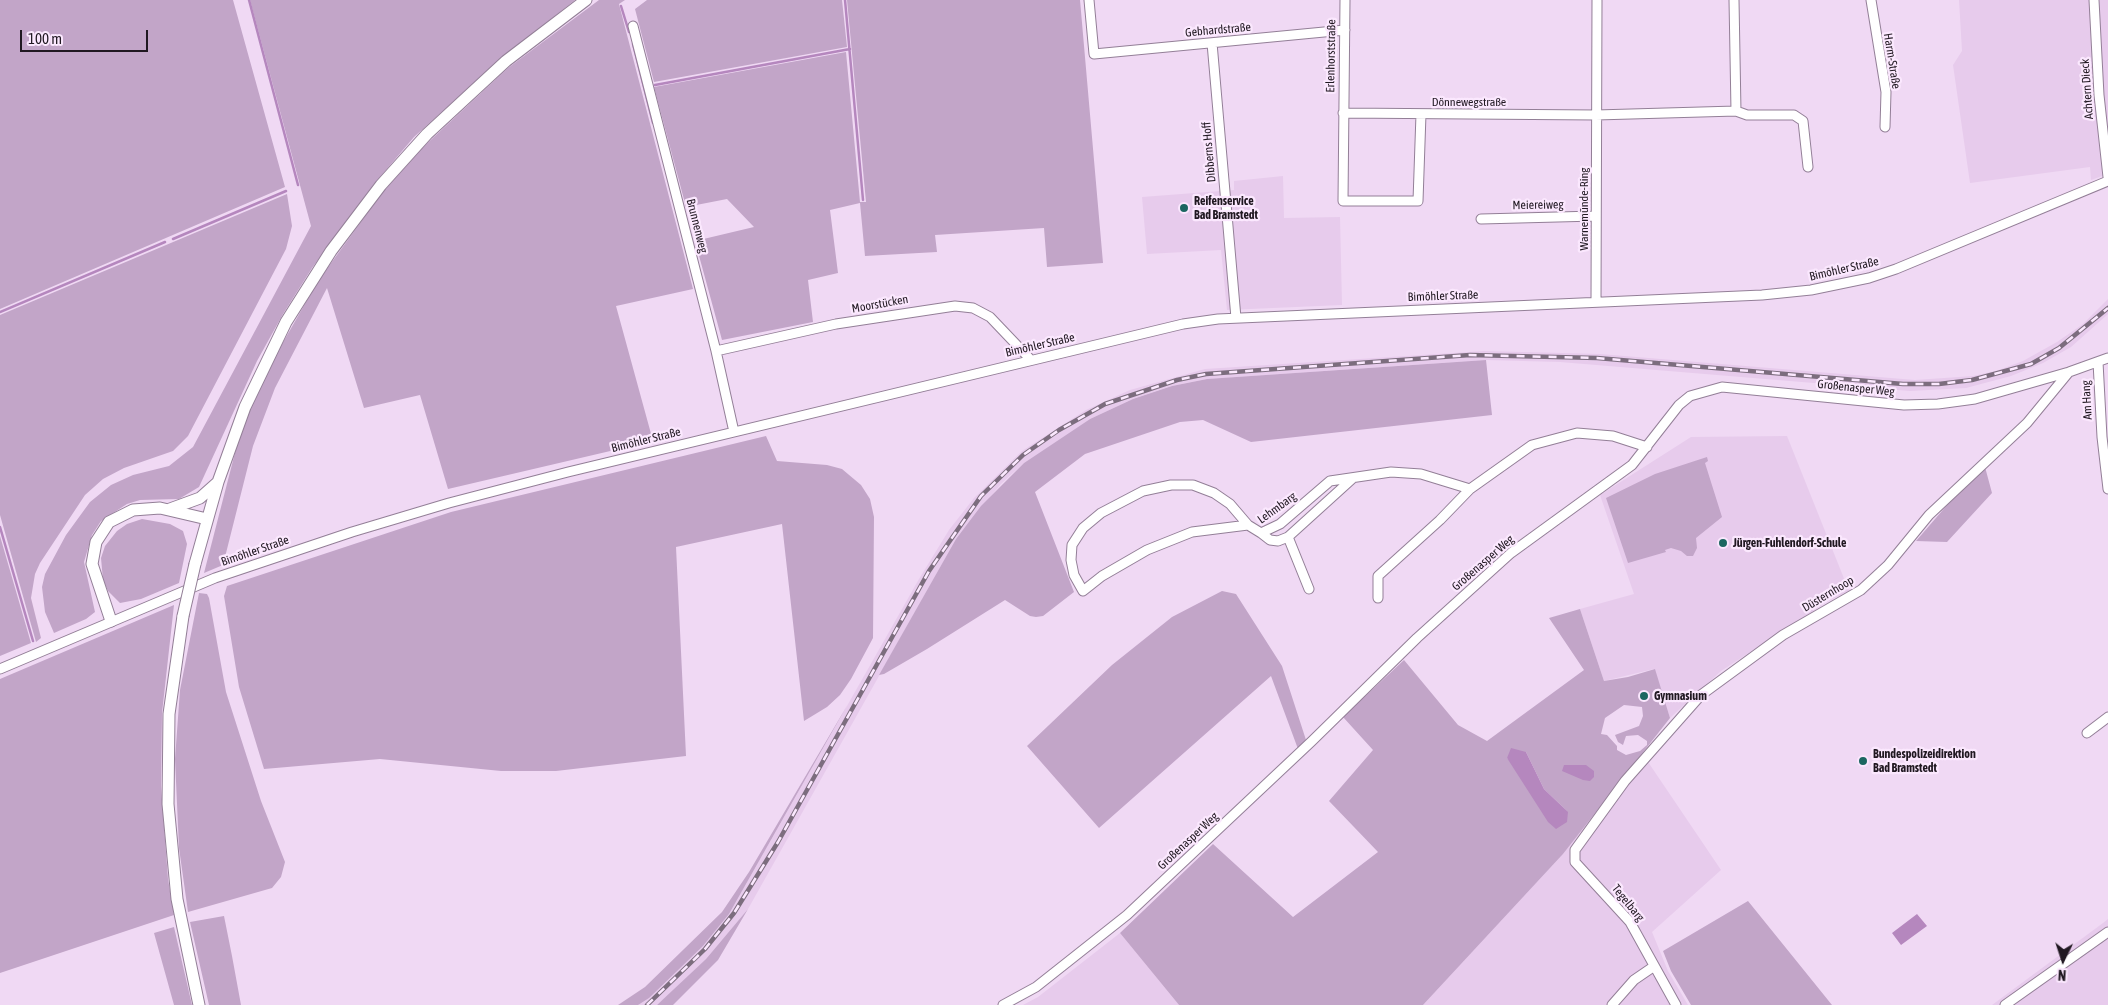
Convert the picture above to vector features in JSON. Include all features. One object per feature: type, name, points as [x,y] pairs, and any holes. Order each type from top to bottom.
[{"type":"main road","points":[[199,1005],[177,899],[168,804],[170,714],[183,616],[207,519],[230,444],[264,364],[310,281],[355,217],[403,159],[450,112],[506,61],[586,0]]},
{"type":"main road","points":[[169,509],[200,498],[218,482]]},
{"type":"main road","points":[[111,621],[92,564],[96,542],[109,522],[133,510],[169,509],[207,519]]},
{"type":"street","name":"Gebhardstraße","points":[[1089,0],[1094,54],[1345,30]]},
{"type":"street","name":"Erlenhorststraße","points":[[1345,0],[1342,113],[1343,201],[1418,201],[1421,114]]},
{"type":"street","name":"Warnemünde-Ring","points":[[1596,302],[1597,0]]},
{"type":"street","points":[[1734,0],[1736,111]]},
{"type":"street","name":"Harm-Straße","points":[[1871,0],[1886,92],[1885,127]]},
{"type":"street","name":"Achtern Dieck","points":[[2094,0],[2099,94],[2108,176]]},
{"type":"street","name":"Brunnenweg","points":[[633,26],[716,351],[734,432]]},
{"type":"street","name":"Dibberns Hoff","points":[[1212,43],[1236,318]]},
{"type":"street","points":[[1596,115],[1736,111],[1747,115],[1794,115],[1803,121],[1808,167]]},
{"type":"street","name":"Dönnewegstraße","points":[[1342,113],[1596,115]]},
{"type":"street","name":"Bimöhler Straße","points":[[0,669],[223,575],[368,527],[495,491],[1183,324],[1236,318],[1762,295],[1845,285],[1896,269],[2108,181]]},
{"type":"street","name":"Meiereiweg","points":[[1481,218],[1596,216]]},
{"type":"street","name":"Moorstücken","points":[[716,351],[836,324],[955,306],[972,308],[990,317],[1030,360]]},
{"type":"street","points":[[2069,372],[2108,358]]},
{"type":"street","name":"Am Hang","points":[[2098,362],[2108,489]]},
{"type":"street","name":"Großenasper Weg","points":[[1003,1005],[1036,987],[1127,915],[1312,741],[1417,638],[1510,553],[1628,468],[1647,447],[1679,405],[1690,396],[1722,387],[1904,405],[1938,404],[1975,399],[2069,372]]},
{"type":"street","name":"Düsternhoop","points":[[1575,862],[1575,850],[1625,781],[1701,695],[1788,632],[1861,590],[1888,565],[1929,515],[2027,423],[2069,372]]},
{"type":"street","points":[[1378,598],[1378,576],[1440,520],[1470,489],[1532,445],[1577,433],[1613,436],[1647,447]]},
{"type":"street","name":"Lehmbarg","points":[[1288,537],[1278,541],[1270,540],[1261,533],[1280,524],[1330,481],[1398,472],[1421,474],[1470,489]]},
{"type":"street","points":[[1309,589],[1288,537],[1352,479]]},
{"type":"street","points":[[1248,525],[1192,532],[1147,550],[1102,576],[1083,591],[1074,575],[1071,560],[1072,545],[1084,528],[1101,513],[1143,491],[1171,486],[1193,485],[1214,493],[1230,504],[1248,525],[1261,533]]},
{"type":"street","points":[[2087,733],[2108,717]]},
{"type":"street","name":"Tegelbarg","points":[[1575,862],[1630,922],[1676,1005]]},
{"type":"street","points":[[2005,1005],[2108,932]]},
{"type":"street","points":[[1612,1005],[1634,980],[1654,967]]},
{"type":"shaded area","points":[[0,0],[233,0],[285,187],[0,309]]},
{"type":"shaded area","points":[[250,0],[575,0],[491,67],[414,137],[374,184],[312,268],[283,314],[257,361],[199,487],[179,499],[140,500],[127,504],[101,521],[92,535],[84,562],[95,612],[86,619],[54,633],[45,612],[42,587],[45,574],[66,535],[90,502],[111,485],[133,475],[169,466],[193,447],[311,226]]},
{"type":"shaded area","points":[[599,0],[625,0],[619,4],[693,289],[616,306],[653,441],[448,489],[420,395],[364,408],[327,288],[275,388],[253,446],[223,565],[204,573],[237,445],[250,409],[269,367],[318,281],[382,193],[421,149],[508,68]]},
{"type":"shaded area","points":[[647,0],[842,0],[847,47],[654,82],[635,9]]},
{"type":"shaded area","points":[[847,0],[1080,0],[1103,263],[1047,267],[1044,228],[935,235],[937,252],[865,256],[860,203],[830,210],[838,273],[808,280],[813,322],[722,340],[695,241],[754,227],[727,199],[686,207],[654,87],[846,52],[860,202],[866,202]]},
{"type":"shaded area","points":[[1959,0],[2108,0],[2108,174],[2091,180],[2090,167],[1970,183],[1953,65],[1962,51]]},
{"type":"shaded area","points":[[1283,176],[1284,218],[1340,217],[1342,305],[1227,310],[1221,250],[1147,254],[1142,197],[1234,190],[1234,181]]},
{"type":"shaded area","points":[[287,194],[292,226],[286,249],[188,436],[173,451],[124,468],[103,479],[85,495],[40,563],[35,574],[31,598],[41,638],[36,642],[0,515],[0,315]]},
{"type":"shaded area","points":[[2108,299],[2108,314],[2071,347],[2043,363],[2011,376],[1966,388],[1910,391],[1560,362],[1486,360],[1207,379],[1172,386],[1133,399],[1090,419],[1024,463],[1001,484],[956,539],[748,909],[706,959],[668,996],[657,1005],[638,1005],[703,946],[729,914],[919,579],[949,530],[974,498],[1022,451],[1086,410],[1130,390],[1205,369],[1484,351],[1600,354],[1915,380],[1973,376],[1996,371],[2023,361],[2057,342],[2083,324]]},
{"type":"shaded area","points":[[1486,360],[1492,415],[1251,442],[1203,420],[1180,422],[1085,454],[1035,492],[1074,592],[1043,616],[1036,617],[1030,616],[1005,600],[927,649],[884,674],[879,675],[956,539],[981,506],[1024,463],[1090,419],[1133,399],[1172,386],[1207,379]]},
{"type":"shaded area","points":[[766,436],[777,461],[827,465],[842,469],[861,485],[870,499],[874,517],[873,638],[851,679],[840,695],[827,707],[804,721],[782,524],[676,547],[686,756],[556,771],[501,771],[380,759],[264,769],[239,687],[224,596],[227,586],[451,512]]},
{"type":"shaded area","name":"Jürgen-Fuhlendorf-Schule","points":[[1787,436],[1849,591],[1827,602],[1721,671],[1670,718],[1654,669],[1604,681],[1580,609],[1634,594],[1600,495],[1691,437]]},
{"type":"shaded area","points":[[1707,457],[1708,461],[1705,463],[1722,517],[1696,538],[1697,548],[1693,556],[1687,556],[1681,551],[1671,548],[1665,550],[1666,552],[1628,563],[1606,498],[1655,474]]},
{"type":"shaded area","points":[[1985,467],[1992,493],[1947,542],[1916,541],[1948,504]]},
{"type":"shaded area","points":[[142,519],[170,524],[183,531],[187,544],[179,583],[141,599],[120,603],[108,591],[103,580],[101,558],[105,546],[117,531],[127,524]]},
{"type":"shaded area","points":[[0,536],[31,643],[0,656]]},
{"type":"shaded area","points":[[1222,591],[1236,594],[1282,666],[1306,740],[1298,749],[1271,676],[1099,828],[1027,746],[1112,665],[1172,617]]},
{"type":"shaded area","points":[[199,593],[207,594],[209,598],[226,692],[261,801],[285,862],[281,877],[272,888],[188,912],[179,848],[175,759],[180,690]]},
{"type":"shaded area","points":[[174,605],[162,713],[161,786],[168,879],[174,915],[0,973],[0,679]]},
{"type":"shaded area","points":[[1580,609],[1604,681],[1628,677],[1655,669],[1670,718],[1563,854],[1423,1005],[1179,1005],[1120,933],[1213,844],[1293,917],[1378,852],[1329,801],[1373,750],[1343,717],[1404,660],[1458,725],[1487,741],[1584,670],[1549,618]],"holes":[[[1624,705],[1642,707],[1643,716],[1639,726],[1615,735],[1618,742],[1623,745],[1626,736],[1638,735],[1647,741],[1647,745],[1640,751],[1626,755],[1617,750],[1617,746],[1607,735],[1601,734],[1605,718]],[[1526,752],[1544,789],[1568,812],[1507,758]]]},
{"type":"shaded area","points":[[848,704],[729,914],[703,946],[649,998],[638,1005],[618,1005],[645,987],[722,912],[749,872]]},
{"type":"shaded area","points":[[1511,748],[1526,752],[1544,789],[1568,812],[1567,822],[1556,829],[1548,822],[1507,758]]},
{"type":"shaded area","points":[[1642,753],[1721,870],[1652,932],[1668,971],[1688,1005],[1423,1005],[1563,854]]},
{"type":"shaded area","points":[[1564,765],[1586,765],[1594,771],[1594,777],[1590,781],[1583,780],[1562,771]]},
{"type":"shaded area","points":[[1748,901],[1832,1005],[1691,1005],[1671,971],[1663,951]]},
{"type":"shaded area","points":[[748,909],[718,960],[673,1005],[657,1005],[706,959]]},
{"type":"shaded area","points":[[1917,914],[1927,926],[1901,945],[1892,933]]},
{"type":"shaded area","points":[[224,916],[241,1005],[209,1005],[190,922]]},
{"type":"shaded area","points":[[2108,919],[2108,1005],[1992,1005],[2103,923]]},
{"type":"shaded area","points":[[174,927],[192,1005],[174,1005],[154,933]]},
{"type":"shaded area","points":[[1120,933],[1179,1005],[1023,1005],[1038,997]]},
{"type":"waterway","points":[[249,0],[298,185]]},
{"type":"waterway","points":[[845,0],[863,200]]},
{"type":"waterway","points":[[621,6],[629,32]]},
{"type":"waterway","points":[[633,44],[653,123]]},
{"type":"waterway","points":[[655,85],[850,49]]},
{"type":"waterway","points":[[173,239],[286,191]]},
{"type":"waterway","points":[[0,312],[165,242]]},
{"type":"waterway","points":[[0,527],[33,641]]},
{"type":"railway","points":[[647,1005],[705,949],[734,913],[778,842],[929,571],[981,496],[1023,455],[1059,430],[1105,404],[1177,380],[1206,374],[1470,355],[1597,358],[1903,384],[1939,384],[1972,380],[2031,364],[2059,348],[2108,308]]},
{"type":"place","name":"Reifenservice Bad Bramstedt","points":[[1184,208]]},
{"type":"place","name":"Jürgen-Fuhlendorf-Schule","points":[[1723,543]]},
{"type":"place","name":"Gymnasium","points":[[1644,696]]},
{"type":"place","name":"Bundespolizeidirektion Bad Bramstedt","points":[[1863,761]]}]
